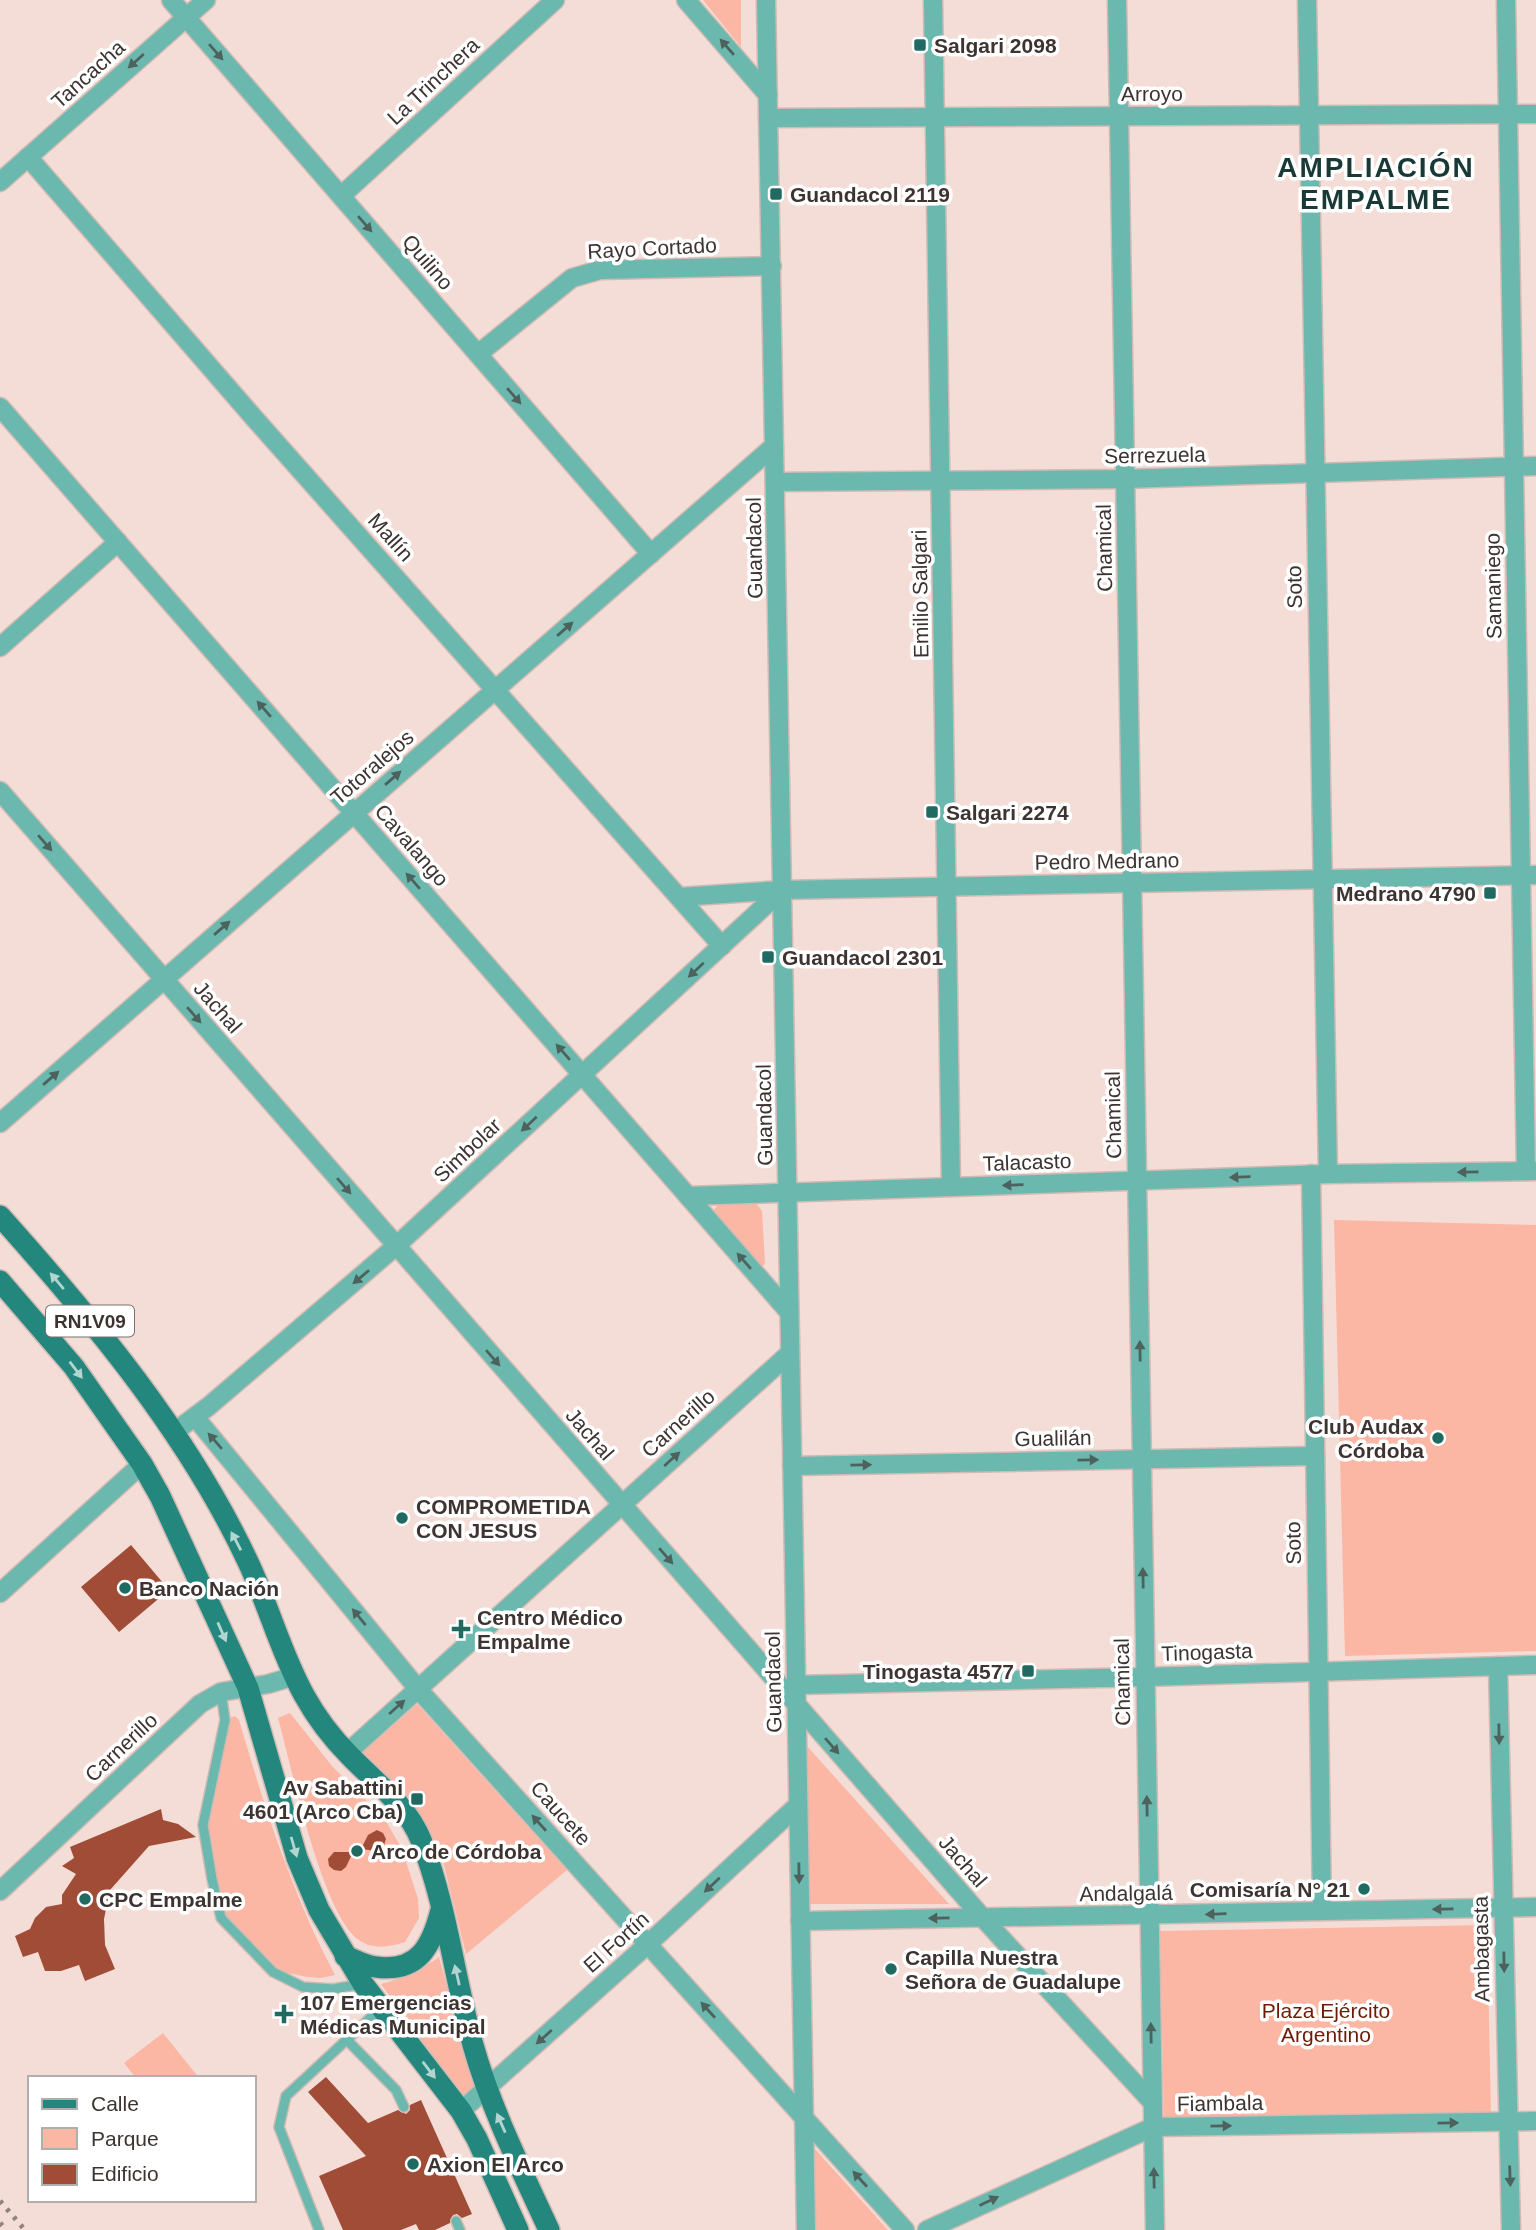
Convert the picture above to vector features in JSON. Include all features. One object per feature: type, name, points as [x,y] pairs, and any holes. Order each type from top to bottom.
[{"type":"main road","name":"RN1V09","points":[[0,1216],[88,1318],[173,1433],[249,1564],[304,1696],[347,1753],[400,1805],[412,1821],[429,1861],[472,2043],[486,2088],[549,2230]]},
{"type":"main road","name":"RN1V09","points":[[0,1281],[74,1367],[142,1464],[174,1524],[248,1688],[297,1858],[319,1910],[363,1984],[461,2112],[477,2139],[518,2230]]},
{"type":"main road","points":[[345,1956],[375,1968],[397,1967],[418,1958],[428,1949],[435,1935],[442,1908]]},
{"type":"street","name":"Quilino","points":[[171,0],[651,554]]},
{"type":"street","name":"Tancacha","points":[[0,182],[206,0]]},
{"type":"street","name":"La Trinchera","points":[[341,197],[555,0]]},
{"type":"street","points":[[686,0],[768,94]]},
{"type":"street","name":"Guandacol","points":[[766,0],[806,2230]]},
{"type":"street","name":"Emilio Salgari","points":[[933,0],[951,1187]]},
{"type":"street","name":"Chamical","points":[[1117,0],[1155,2230]]},
{"type":"street","name":"Soto","points":[[1307,0],[1323,879],[1315,1456],[1322,1911]]},
{"type":"street","name":"Samaniego","points":[[1506,0],[1514,466],[1528,875],[1531,1171]]},
{"type":"street","name":"Arroyo","points":[[768,118],[1536,114]]},
{"type":"street","name":"Mallín","points":[[28,157],[722,946]]},
{"type":"street","name":"Rayo Cortado","points":[[478,354],[572,278],[585,272],[772,265]]},
{"type":"street","name":"Cavalango","points":[[0,407],[789,1312]]},
{"type":"street","name":"Totoralejos","points":[[0,1123],[774,446]]},
{"type":"street","name":"Serrezuela","points":[[775,482],[1125,479],[1536,466]]},
{"type":"street","points":[[0,647],[118,542]]},
{"type":"street","name":"Jachal","points":[[0,792],[982,1917],[1152,2102]]},
{"type":"street","name":"Pedro Medrano","points":[[679,897],[782,890],[1528,875]]},
{"type":"street","name":"Simbolar","points":[[173,1433],[396,1246],[782,890]]},
{"type":"street","name":"Talacasto","points":[[688,1196],[1319,1174],[1531,1171]]},
{"type":"street","name":"Carnerillo","points":[[347,1753],[790,1353]]},
{"type":"street","name":"Caucete","points":[[195,1417],[418,1689],[905,2230]]},
{"type":"street","name":"Gualilán","points":[[792,1466],[1315,1456]]},
{"type":"street","points":[[0,1592],[142,1464]]},
{"type":"street","name":"Tinogasta","points":[[796,1685],[1536,1665]]},
{"type":"street","name":"Ambagasta","points":[[1498,1666],[1511,2230]]},
{"type":"street","name":"Carnerillo","points":[[0,1891],[200,1703],[221,1692],[295,1676]]},
{"type":"street","name":"El Fortín","points":[[461,2112],[798,1805]]},
{"type":"street","name":"Andalgalá","points":[[800,1921],[1536,1907]]},
{"type":"street","name":"Fiambala","points":[[927,2230],[1153,2127],[1536,2122]]},
{"type":"lane","points":[[221,1692],[225,1720],[203,1825],[221,1918],[273,1972],[303,1987],[333,1989],[363,1984]]},
{"type":"lane","points":[[319,2230],[279,2127],[286,2096],[381,2008]]},
{"type":"lane","points":[[346,2039],[396,2090],[404,2107]]},
{"type":"green space","points":[[703,0],[741,0],[741,47]]},
{"type":"green space","points":[[756,1203],[762,1211],[765,1263],[761,1269],[712,1212],[719,1204]]},
{"type":"green space","name":"Club Audax Córdoba","points":[[1334,1220],[1536,1225],[1536,1651],[1345,1656]]},
{"type":"green space","points":[[417,1704],[567,1870],[466,1954],[440,1849],[408,1799],[362,1753]]},
{"type":"green space","points":[[290,1713],[332,1766],[384,1818],[402,1849],[418,1899],[419,1918],[405,1942],[382,1947],[370,1945],[359,1940],[345,1925],[321,1871],[278,1718]]},
{"type":"green space","points":[[235,1716],[239,1720],[269,1818],[292,1881],[335,1975],[307,1977],[274,1970],[221,1918],[203,1825],[225,1720]]},
{"type":"green space","points":[[806,1745],[949,1904],[810,1904]]},
{"type":"green space","name":"Plaza Ejército Argentino","points":[[1487,1925],[1491,2114],[1164,2120],[1160,1931]]},
{"type":"green space","points":[[439,1957],[475,2091],[459,2105],[439,2065],[381,1984],[412,1973]]},
{"type":"green space","points":[[163,2033],[197,2076],[134,2076],[124,2063]]},
{"type":"green space","points":[[814,2148],[888,2230],[813,2230]]},
{"type":"building","name":"Banco Nación","points":[[131,1545],[169,1590],[119,1632],[81,1587]]},
{"type":"building","name":"CPC Empalme","points":[[161,1809],[163,1820],[178,1824],[196,1837],[149,1846],[110,1890],[104,1919],[105,1945],[115,1969],[85,1981],[79,1965],[61,1971],[45,1971],[38,1952],[23,1957],[15,1936],[30,1929],[35,1918],[46,1907],[62,1904],[62,1895],[76,1874],[62,1866],[74,1858],[70,1847]]},
{"type":"building","points":[[377,1830],[383,1833],[386,1839],[383,1848],[377,1851],[361,1849],[368,1835]]},
{"type":"building","points":[[334,1852],[353,1852],[341,1871],[329,1866],[328,1859]]},
{"type":"building","name":"Axion El Arco","points":[[326,2077],[368,2123],[398,2110],[406,2114],[410,2105],[421,2100],[472,2214],[462,2218],[457,2214],[453,2215],[450,2223],[435,2230],[419,2230],[416,2224],[401,2230],[343,2230],[319,2176],[366,2156],[308,2092]]},
{"type":"railway","points":[[0,2201],[25,2230]]},
{"type":"railway","points":[[0,2223],[6,2230]]},
{"type":"place","name":"Salgari 2098","points":[[920,45]]},
{"type":"place","name":"Guandacol 2119","points":[[776,194]]},
{"type":"place","name":"Salgari 2274","points":[[932,812]]},
{"type":"place","name":"Medrano 4790","points":[[1490,893]]},
{"type":"place","name":"Guandacol 2301","points":[[768,957]]},
{"type":"place","name":"Club Audax Córdoba","points":[[1438,1438]]},
{"type":"place","name":"COMPROMETIDA CON JESUS","points":[[402,1518]]},
{"type":"place","name":"Banco Nación","points":[[125,1588]]},
{"type":"place","name":"Centro Médico Empalme","points":[[461,1629]]},
{"type":"place","name":"Tinogasta 4577","points":[[1028,1671]]},
{"type":"place","name":"Av Sabattini 4601 (Arco Cba)","points":[[417,1799]]},
{"type":"place","name":"Arco de Córdoba","points":[[357,1851]]},
{"type":"place","name":"Comisaría N° 21","points":[[1364,1889]]},
{"type":"place","name":"CPC Empalme","points":[[85,1899]]},
{"type":"place","name":"Capilla Nuestra Señora de Guadalupe","points":[[891,1969]]},
{"type":"place","name":"107 Emergencias Médicas Municipal","points":[[284,2014]]},
{"type":"place","name":"Axion El Arco","points":[[413,2164]]},
{"type":"district","name":"AMPLIACIÓN EMPALME","points":[[1376,183]]}]
